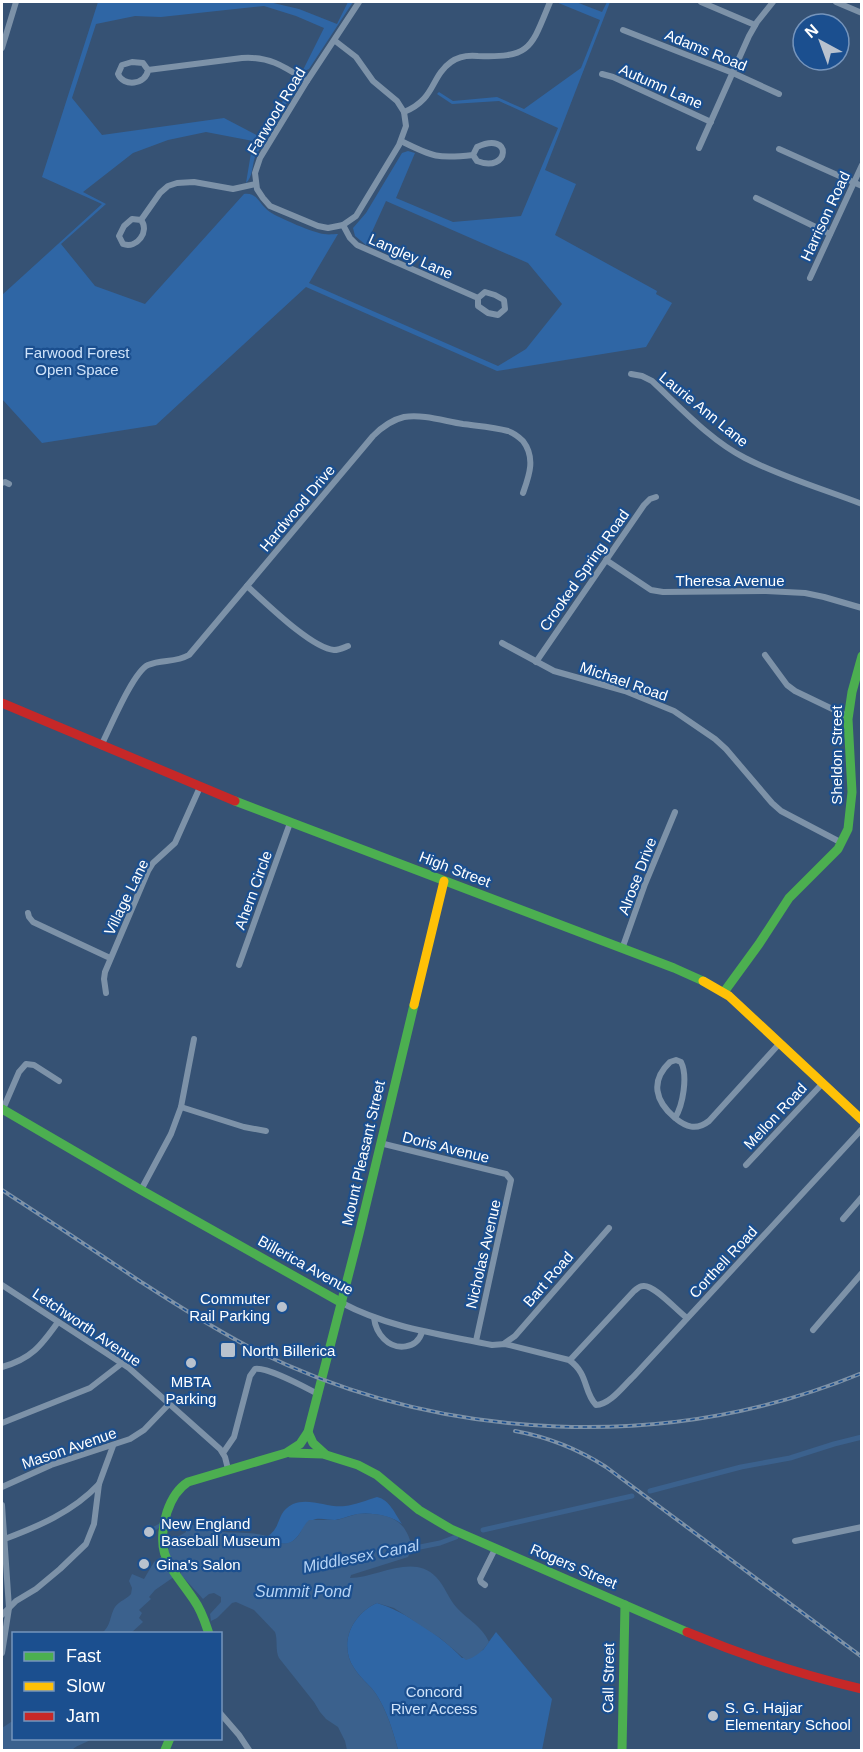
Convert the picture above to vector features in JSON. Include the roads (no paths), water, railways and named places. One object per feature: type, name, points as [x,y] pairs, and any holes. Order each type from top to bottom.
[{"type":"main road","name":"Sheldon Street","points":[[724,992],[789,898],[831,856],[842,843],[848,829],[851,801],[849,717],[861,656]]},
{"type":"main road","name":"High Street","points":[[2,703],[290,823],[688,974],[724,992],[861,1120]]},
{"type":"main road","name":"Mount Pleasant Street","points":[[308,1432],[342,1303],[444,881]]},
{"type":"main road","name":"Billerica Avenue","points":[[2,1109],[342,1303]]},
{"type":"main road","points":[[208,1632],[200,1608],[168,1566],[164,1554],[162,1539],[164,1524],[173,1498],[182,1485],[192,1479],[286,1453],[300,1444],[308,1432]]},
{"type":"main road","points":[[308,1432],[310,1439],[327,1455]]},
{"type":"main road","name":"Rogers Street","points":[[286,1453],[306,1452],[327,1455],[368,1470],[425,1513],[495,1549],[770,1665],[812,1678],[861,1689]]},
{"type":"main road","name":"Call Street","points":[[622,1750],[625,1605]]},
{"type":"street","points":[[2,48],[16,2]]},
{"type":"street","name":"Farwood Road","points":[[256,184],[255,173],[258,163],[307,81],[359,2]]},
{"type":"street","points":[[404,112],[423,101],[444,69],[454,60],[463,56],[506,56],[523,50],[536,36],[550,2]]},
{"type":"street","points":[[701,2],[755,25]]},
{"type":"street","points":[[699,148],[755,25],[773,2]]},
{"type":"street","points":[[836,2],[861,13]]},
{"type":"street","name":"Adams Road","points":[[623,30],[733,73],[779,94]]},
{"type":"street","points":[[141,220],[160,193],[168,186],[194,182],[233,189],[256,184],[263,198],[275,208],[318,226],[333,228],[352,219],[359,212],[401,141],[406,126],[404,112],[394,98],[370,77],[356,57],[334,40]]},
{"type":"street","points":[[148,70],[258,58],[275,62],[307,81]]},
{"type":"street","points":[[132,62],[143,63],[148,70],[145,79],[134,82],[122,80],[118,74],[122,65],[132,62]]},
{"type":"street","name":"Autumn Lane","points":[[602,74],[711,122]]},
{"type":"street","points":[[401,141],[439,157],[473,155]]},
{"type":"street","points":[[487,143],[498,144],[503,152],[501,159],[489,163],[479,162],[473,155],[477,147],[487,143]]},
{"type":"street","points":[[779,149],[861,186]]},
{"type":"street","name":"Harrison Road","points":[[810,278],[861,165]]},
{"type":"street","points":[[756,198],[830,234]]},
{"type":"street","points":[[132,219],[141,220],[145,228],[140,238],[132,245],[123,244],[119,236],[124,226],[132,219]]},
{"type":"street","name":"Langley Lane","points":[[343,225],[350,237],[362,247],[478,298]]},
{"type":"street","name":"Langley Lane","points":[[485,292],[495,294],[504,300],[505,309],[498,315],[488,313],[479,307],[478,298],[485,292]]},
{"type":"street","name":"Laurie Ann Lane","points":[[631,374],[652,381],[712,435],[744,457],[861,504]]},
{"type":"street","name":"Hardwood Drive","points":[[101,746],[138,672],[150,663],[181,659],[189,655],[373,436],[394,420],[414,417],[497,429],[516,434],[523,441],[531,460],[531,468],[523,494]]},
{"type":"street","name":"Crooked Spring Road","points":[[536,662],[647,501],[657,497]]},
{"type":"street","name":"Theresa Avenue","points":[[606,560],[651,590],[663,592],[794,592],[824,597],[861,608]]},
{"type":"street","points":[[247,586],[292,626],[314,642],[332,650],[348,646]]},
{"type":"street","name":"Michael Road","points":[[502,643],[554,671],[640,696],[674,711],[726,749],[781,811],[842,843]]},
{"type":"street","points":[[765,655],[787,686],[849,717]]},
{"type":"street","name":"Village Lane","points":[[106,993],[104,980],[110,958],[148,871],[153,863],[176,843],[200,787]]},
{"type":"street","points":[[851,801],[861,805]]},
{"type":"street","name":"Alrose Drive","points":[[622,949],[645,884],[675,812]]},
{"type":"street","name":"Ahern Circle","points":[[239,965],[290,823]]},
{"type":"street","points":[[28,913],[33,922],[110,958]]},
{"type":"street","points":[[141,1190],[171,1134],[181,1107],[194,1039]]},
{"type":"street","points":[[675,1118],[680,1107],[684,1077],[682,1065],[676,1060],[670,1062],[660,1076],[657,1089],[663,1106],[675,1118],[693,1128],[705,1124],[779,1044]]},
{"type":"street","points":[[2,1109],[19,1072],[26,1064],[34,1065],[60,1081]]},
{"type":"street","name":"Mellon Road","points":[[746,1165],[822,1084]]},
{"type":"street","points":[[181,1107],[244,1127],[266,1131]]},
{"type":"street","name":"Corthell Road","points":[[570,1360],[583,1375],[591,1400],[598,1405],[608,1401],[634,1376],[861,1129]]},
{"type":"street","name":"Doris Avenue","points":[[380,1143],[506,1174]]},
{"type":"street","name":"Nicholas Avenue","points":[[476,1341],[512,1182],[506,1174]]},
{"type":"street","points":[[843,1219],[861,1197]]},
{"type":"street","name":"Bart Road","points":[[505,1344],[515,1336],[609,1228]]},
{"type":"street","points":[[813,1330],[861,1275]]},
{"type":"street","name":"Letchworth Avenue","points":[[2,1285],[121,1364],[223,1453]]},
{"type":"street","points":[[570,1360],[634,1290],[643,1286],[652,1287],[687,1318]]},
{"type":"street","name":"Billerica Avenue","points":[[342,1303],[374,1318],[422,1332],[497,1345],[505,1344],[570,1360]]},
{"type":"street","points":[[374,1318],[376,1328],[383,1339],[393,1346],[406,1347],[415,1344],[422,1332]]},
{"type":"street","points":[[2,1367],[22,1361],[32,1354],[58,1322]]},
{"type":"street","points":[[2,1423],[90,1388],[121,1364]]},
{"type":"street","points":[[228,1469],[223,1453],[234,1437],[250,1376],[255,1369],[268,1371],[318,1394]]},
{"type":"street","name":"Mason Avenue","points":[[2,1487],[51,1465],[126,1441],[141,1433],[169,1404]]},
{"type":"street","points":[[2,1615],[60,1569],[78,1553],[87,1541],[94,1524],[99,1484],[113,1446]]},
{"type":"street","points":[[3,1540],[68,1510],[99,1484]]},
{"type":"street","points":[[2,1505],[9,1608],[2,1653]]},
{"type":"street","points":[[795,1541],[861,1527]]},
{"type":"street","points":[[485,1586],[480,1579],[495,1549]]},
{"type":"street","points":[[222,1715],[249,1750]]},
{"type":"water","name":"Summit Pond","points":[[357,1514],[386,1516],[400,1523],[405,1529],[412,1548],[408,1557],[351,1575],[350,1578],[394,1568],[417,1567],[427,1570],[436,1577],[454,1604],[479,1627],[489,1642],[479,1653],[466,1660],[440,1638],[394,1608],[377,1603],[361,1614],[350,1631],[347,1649],[349,1659],[356,1672],[380,1701],[398,1750],[347,1750],[338,1727],[320,1712],[279,1658],[275,1632],[254,1610],[236,1602],[211,1621],[210,1614],[221,1602],[221,1597],[214,1593],[203,1599],[181,1577],[181,1572],[155,1590],[149,1597],[151,1599],[139,1610],[142,1613],[139,1618],[143,1622],[132,1632],[104,1632],[115,1607],[131,1594],[132,1588],[129,1581],[132,1574],[144,1579],[154,1562],[165,1554],[176,1538],[186,1532],[186,1529],[172,1524],[164,1525],[152,1533],[153,1527],[168,1519],[223,1532],[261,1534],[285,1544],[298,1536],[309,1520],[337,1520]]},
{"type":"water","points":[[12,1722],[12,1740],[89,1740],[72,1750],[2,1750],[2,1728]]},
{"type":"waterway","name":"Middlesex Canal","points":[[650,1491],[741,1467],[790,1458],[862,1437]]},
{"type":"waterway","name":"Middlesex Canal","points":[[483,1530],[632,1496]]},
{"type":"waterway","name":"Middlesex Canal","points":[[405,1550],[440,1543],[456,1537]]},
{"type":"railway","points":[[2,1190],[141,1282],[242,1343],[328,1382],[403,1404],[479,1419],[557,1426],[635,1425],[712,1416],[788,1399],[862,1373]]},
{"type":"railway","points":[[515,1431],[562,1444],[606,1467],[862,1657]]},
{"type":"place","name":"Commuter Rail Parking","points":[[282,1307]]},
{"type":"place","name":"North Billerica","points":[[228,1350]]},
{"type":"place","name":"MBTA Parking","points":[[191,1363]]},
{"type":"place","name":"New England Baseball Museum","points":[[149,1532]]},
{"type":"place","name":"Gina's Salon","points":[[144,1564]]},
{"type":"place","name":"S. G. Hajjar Elementary School","points":[[713,1716]]},
{"type":"park label","name":"Farwood Forest Open Space","points":[[77,360]]},
{"type":"park label","name":"Concord River Access","points":[[434,1700]]}]
